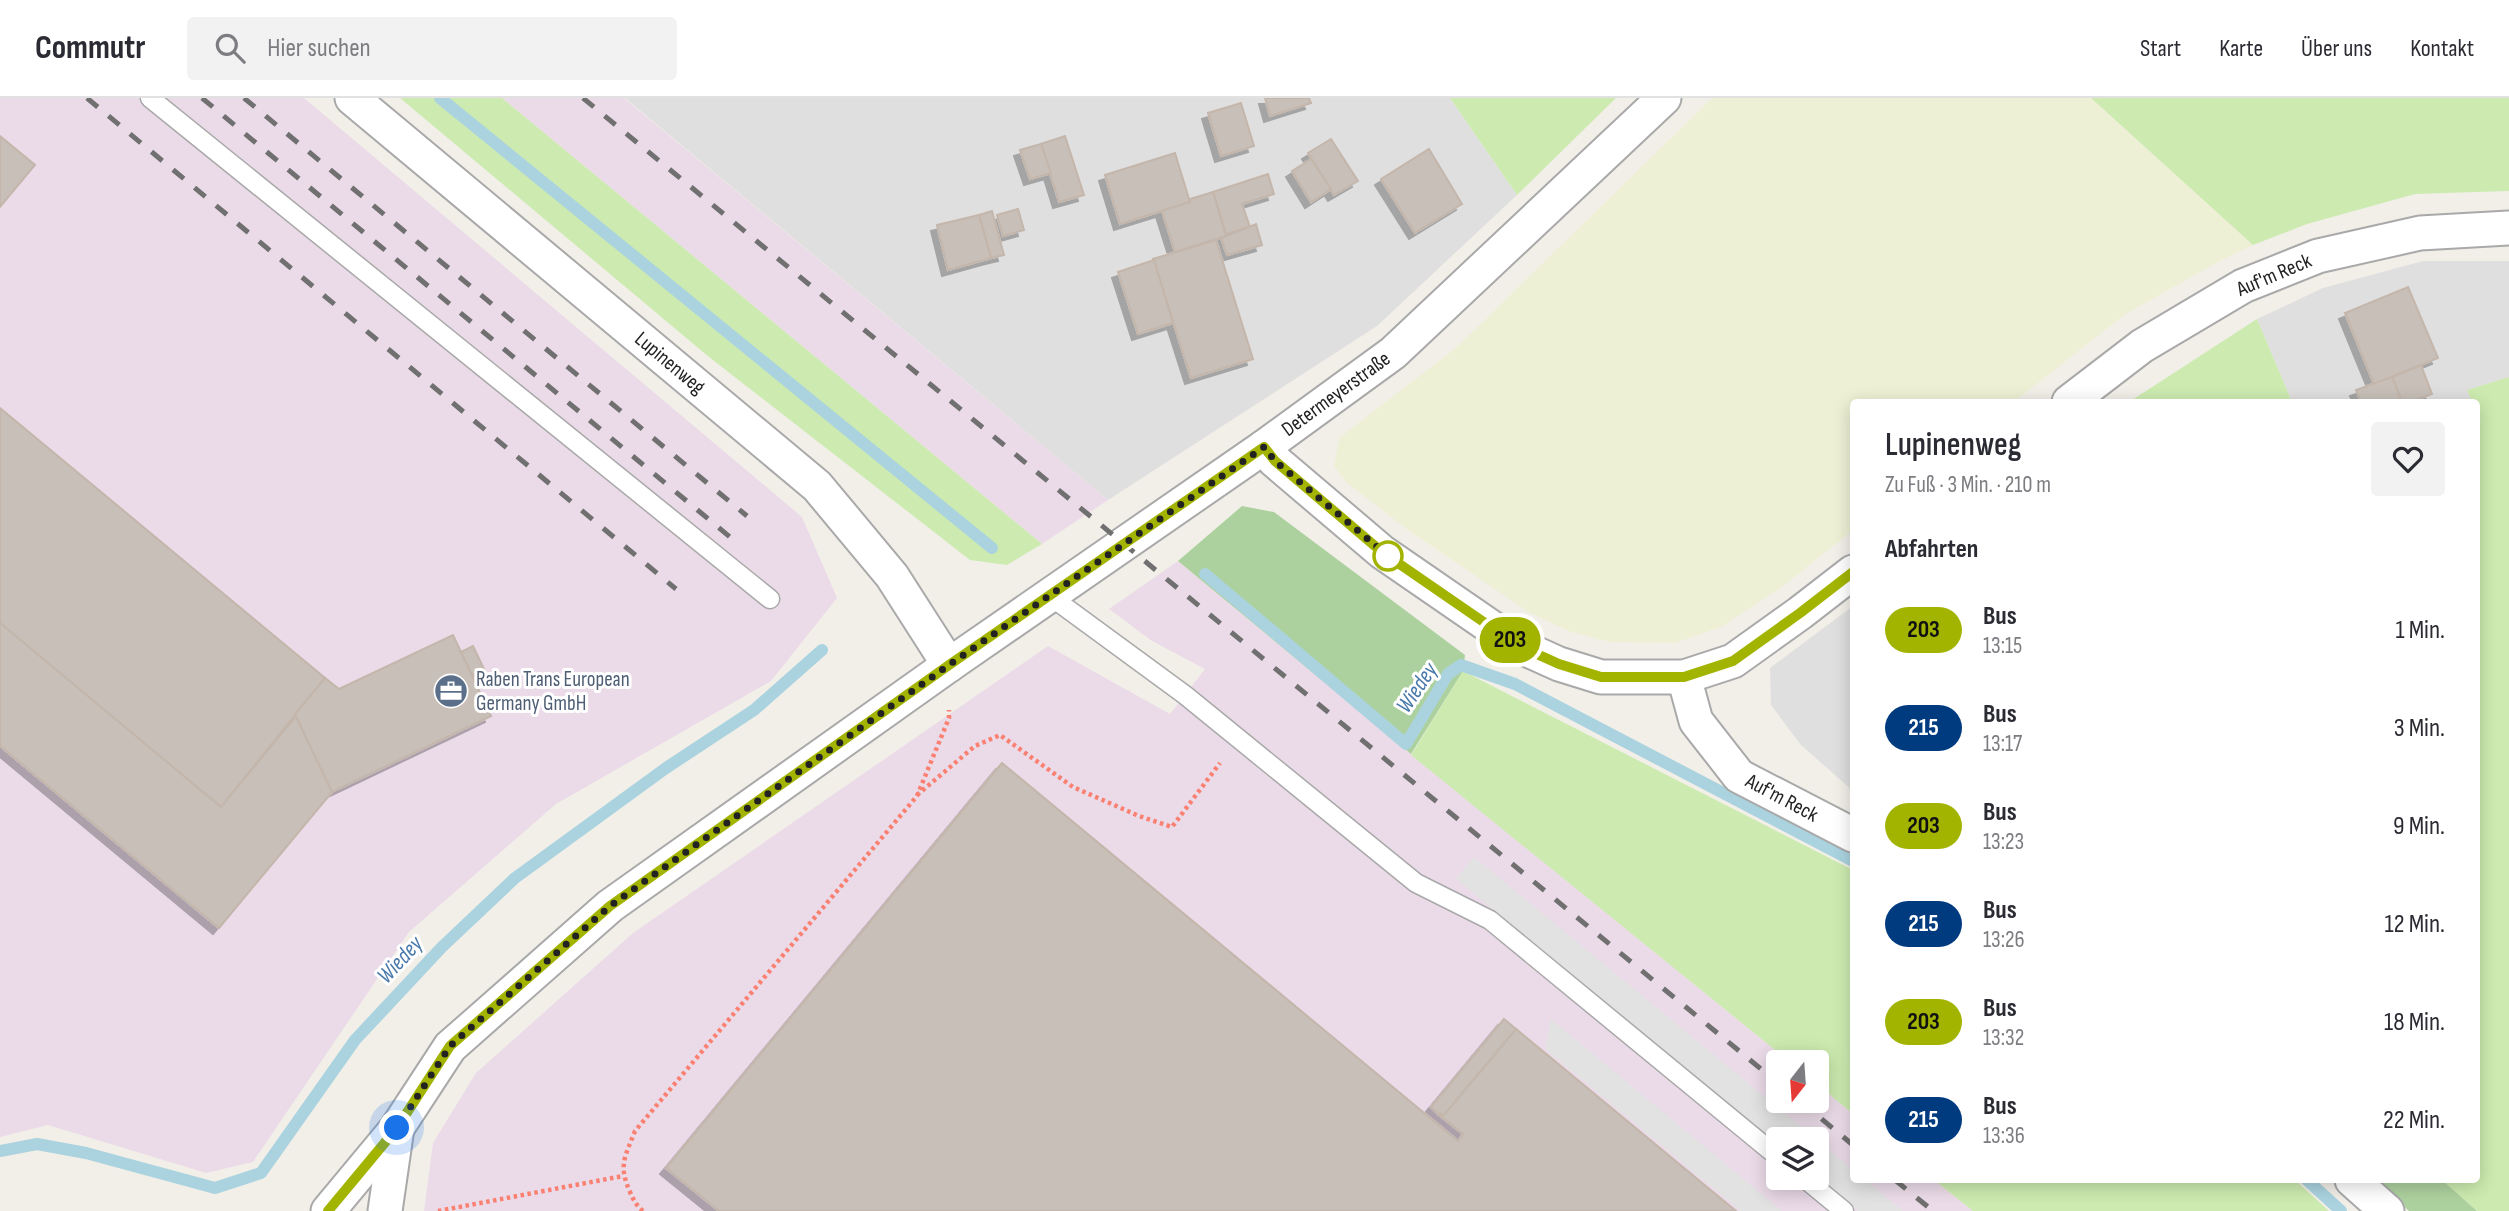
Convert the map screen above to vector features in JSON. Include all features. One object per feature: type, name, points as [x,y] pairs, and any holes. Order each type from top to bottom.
[{"type":"street","name":"Lupinenweg","points":[[352,98],[817,486],[891,576],[949,665]]},
{"type":"street","name":"Determeyerstraße","points":[[328,1211],[397,1128],[450,1046],[610,906],[949,665],[1264,447],[1393,353],[1664,98]]},
{"type":"street","name":"Auf'm Reck","points":[[2073,399],[2164,332],[2243,286],[2318,256],[2420,233],[2509,228]]},
{"type":"street","points":[[1264,447],[1275,461],[1382,552],[1517,645],[1559,664],[1601,677],[1684,677],[1733,661],[1850,574]]},
{"type":"street","name":"Auf'm Reck","points":[[1684,677],[1696,721],[1739,776],[1850,833]]},
{"type":"street","name":"Determeyerstraße","points":[[385,1211],[397,1128]]},
{"type":"street","points":[[2355,1183],[2387,1211]]},
{"type":"lane","points":[[150,98],[771,599]]},
{"type":"lane","points":[[1049,596],[1185,695],[1416,883],[1490,920],[1766,1147]]},
{"type":"lane","points":[[1819,1190],[1844,1211]]},
{"type":"path","points":[[917,796],[949,718],[949,665]]},
{"type":"path","points":[[643,1211],[635,1205],[623,1176],[623,1160],[635,1131],[917,796],[975,746],[1000,736],[1073,787],[1139,817],[1172,827],[1238,737]]},
{"type":"path","points":[[438,1211],[623,1176]]},
{"type":"shaded area","points":[[0,98],[304,98],[802,517],[837,598],[771,681],[556,804],[409,932],[253,1162],[206,1173],[48,1125],[0,1137]]},
{"type":"shaded area","points":[[502,98],[624,98],[1108,500],[1042,544]]},
{"type":"shaded area","points":[[625,98],[1450,98],[1517,195],[1377,326],[1108,500]]},
{"type":"shaded area","points":[[2423,261],[2509,261],[2509,377],[2468,390],[2471,399],[2291,399],[2257,319],[2323,288]]},
{"type":"shaded area","points":[[1178,561],[1775,1050],[1766,1050],[1766,1113],[1829,1113],[1829,1094],[1850,1112],[1850,1183],[1938,1183],[1973,1211],[424,1211],[433,1143],[476,1073],[633,933],[1048,646],[1170,714],[1205,669],[1152,641],[1109,609]]},
{"type":"shaded area","points":[[1850,608],[1850,788],[1800,744],[1771,705],[1770,668]]},
{"type":"shaded area","points":[[1474,857],[1766,1098],[1766,1113],[1784,1113],[1801,1127],[1766,1127],[1766,1135],[1456,879]]},
{"type":"shaded area","points":[[1551,1019],[1782,1211],[1741,1211],[1545,1049]]},
{"type":"shaded area","points":[[1829,1150],[1850,1167],[1850,1183],[1869,1183],[1903,1211],[1858,1211],[1829,1188]]},
{"type":"green space","points":[[400,98],[502,98],[1042,544],[1007,565],[970,560],[709,357]]},
{"type":"green space","points":[[1450,98],[1616,98],[1517,195]]},
{"type":"green space","points":[[1712,98],[2091,98],[2253,245],[2124,315],[2018,399],[1850,399],[1850,532],[1783,586],[1721,627],[1675,643],[1611,642],[1571,632],[1530,613],[1408,530],[1347,483],[1334,466],[1339,438],[1457,347]]},
{"type":"green space","points":[[2091,98],[2509,98],[2509,191],[2415,194],[2307,224],[2253,245]]},
{"type":"green space","points":[[2257,319],[2291,399],[2134,399]]},
{"type":"green space","points":[[2509,377],[2509,1211],[2477,1211],[2445,1183],[2480,1183],[2480,399],[2471,399],[2467,390]]},
{"type":"green space","points":[[1242,506],[1274,512],[1465,655],[1463,671],[1411,754],[1178,561]]},
{"type":"green space","points":[[1463,671],[1850,868],[1850,1112],[1829,1094],[1829,1050],[1775,1050],[1411,755]]},
{"type":"green space","points":[[1938,1183],[2298,1183],[2329,1211],[1973,1211]]},
{"type":"green space","points":[[2379,1183],[2445,1183],[2477,1211],[2409,1211]]},
{"type":"building","points":[[1265,98],[1309,98],[1311,103],[1270,116]]},
{"type":"building","points":[[1241,103],[1254,146],[1221,156],[1208,113]]},
{"type":"building","points":[[0,136],[35,165],[0,207]]},
{"type":"building","points":[[1065,136],[1084,195],[1059,202],[1041,144]]},
{"type":"building","points":[[1331,139],[1358,181],[1334,195],[1308,153]]},
{"type":"building","points":[[1041,144],[1051,173],[1030,179],[1020,150]]},
{"type":"building","points":[[1429,149],[1462,204],[1415,233],[1381,179]]},
{"type":"building","points":[[1175,153],[1190,202],[1120,224],[1105,175]]},
{"type":"building","points":[[1311,159],[1331,189],[1311,202],[1292,171]]},
{"type":"building","points":[[1268,174],[1274,194],[1242,204],[1250,227],[1226,234],[1213,192]]},
{"type":"building","points":[[1213,192],[1226,236],[1175,252],[1162,211]]},
{"type":"building","points":[[1018,209],[1024,230],[1003,236],[997,215]]},
{"type":"building","points":[[992,211],[1004,255],[991,258],[979,215]]},
{"type":"building","points":[[979,215],[991,258],[948,270],[937,225]]},
{"type":"building","points":[[1256,224],[1262,245],[1227,255],[1221,238]]},
{"type":"building","points":[[1216,240],[1253,359],[1191,378],[1153,259]]},
{"type":"building","points":[[1154,260],[1173,323],[1138,334],[1118,272]]},
{"type":"building","points":[[2408,287],[2438,358],[2374,384],[2345,313]]},
{"type":"building","points":[[2421,365],[2432,394],[2419,399],[2401,399],[2392,377]]},
{"type":"building","points":[[2392,377],[2401,399],[2360,399],[2356,390]]},
{"type":"building","points":[[0,408],[325,678],[221,807],[0,623]]},
{"type":"building","points":[[0,623],[221,807],[296,716],[332,792],[219,928],[0,746]]},
{"type":"building","points":[[453,635],[491,716],[332,792],[295,714],[325,678],[339,689]]},
{"type":"building","points":[[473,646],[484,669],[472,675],[461,652]]},
{"type":"building","points":[[1002,763],[1458,1141],[1463,1134],[1439,1115],[1440,1113],[1443,1116],[1516,1029],[1736,1211],[719,1211],[666,1168]]},
{"type":"building","points":[[1504,1019],[1516,1029],[1443,1116],[1440,1113],[1439,1115],[1431,1107]]},
{"type":"waterway","points":[[440,98],[992,548]]},
{"type":"waterway","name":"Wiedey","points":[[1205,574],[1406,744],[1448,674],[1461,665],[1515,684],[1850,859]]},
{"type":"waterway","name":"Wiedey","points":[[0,1151],[37,1144],[86,1153],[215,1188],[261,1173],[355,1040],[442,947],[515,878],[666,768],[754,710],[822,650]]},
{"type":"waterway","name":"Wiedey","points":[[2310,1183],[2341,1211]]},
{"type":"railway","points":[[87,98],[676,589]]},
{"type":"railway","points":[[202,98],[730,537]]},
{"type":"railway","points":[[244,98],[747,516]]},
{"type":"railway","points":[[583,98],[1766,1073]]},
{"type":"railway","points":[[1814,1113],[1850,1143]]},
{"type":"railway","points":[[1899,1183],[1933,1211]]},
{"type":"bus line","name":"203","points":[[328,1211],[397,1128],[450,1046],[610,906],[949,665],[1264,447],[1275,461],[1382,552],[1517,645],[1559,664],[1601,677],[1684,677],[1733,661],[1850,574]]},
{"type":"place","name":"Raben Trans European Germany GmbH","points":[[451,691]]},
{"type":"route","points":[[397,1128],[450,1046],[610,906],[949,665],[1264,447],[1275,461],[1388,556]]}]
